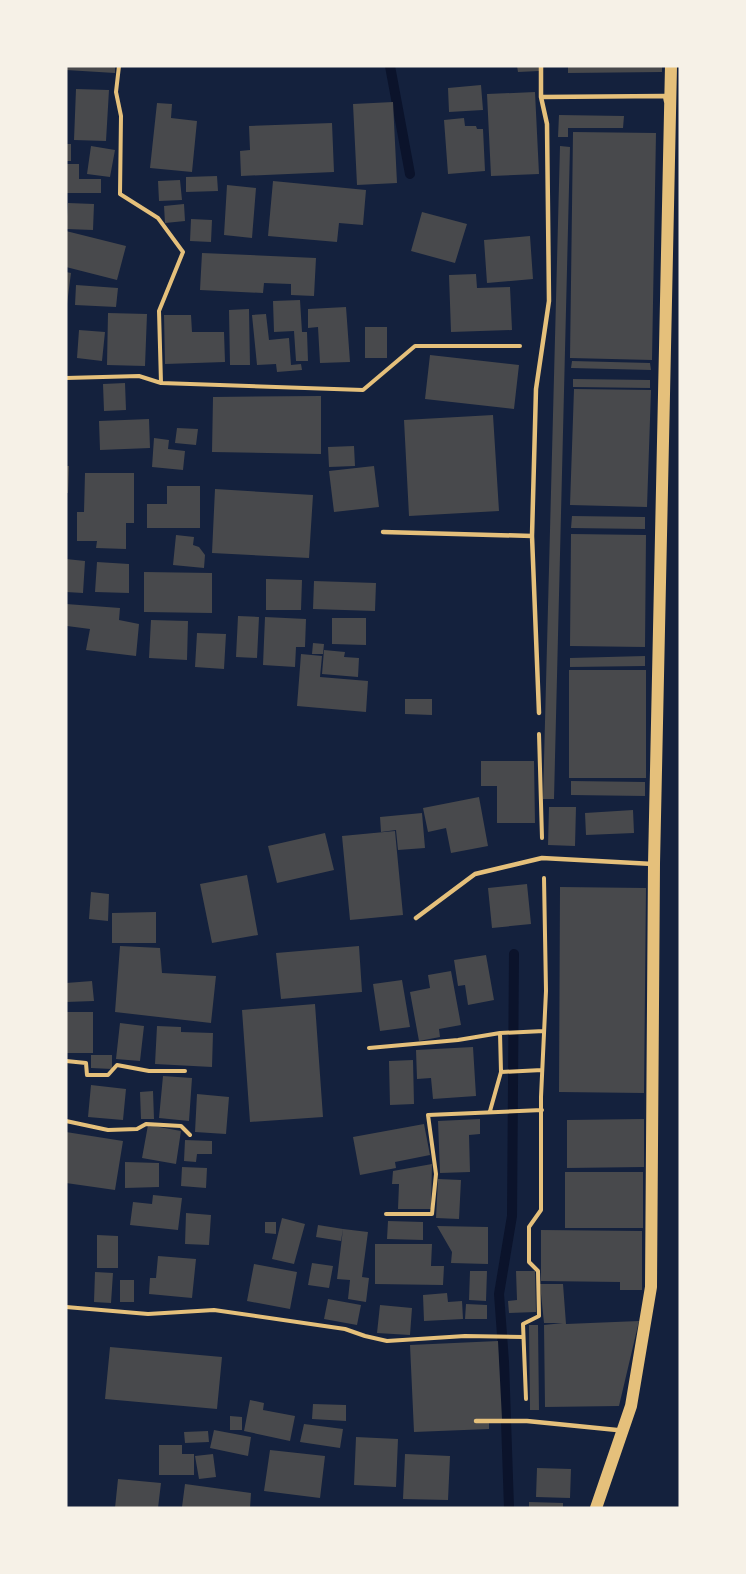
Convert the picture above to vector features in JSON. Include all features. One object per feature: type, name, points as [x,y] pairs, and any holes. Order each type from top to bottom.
[{"type":"main road","points":[[596,1508],[631,1406],[651,1287],[654,864],[675,121],[671,66]]},
{"type":"lane","points":[[539,712],[532,536],[536,389],[549,302],[547,124],[541,97],[541,66]]},
{"type":"lane","points":[[541,97],[666,96],[675,121]]},
{"type":"lane","points":[[383,532],[532,536]]},
{"type":"lane","points":[[416,918],[476,874],[542,858],[654,864]]},
{"type":"lane","points":[[476,1421],[527,1421],[617,1430]]},
{"type":"path","points":[[119,66],[116,92],[121,116],[120,194],[158,218],[183,252],[159,311],[161,383]]},
{"type":"path","points":[[66,378],[139,375],[161,383],[363,390],[416,346],[542,346]]},
{"type":"path","points":[[527,1421],[524,1324],[540,1316],[538,1271],[529,1262],[529,1227],[541,1210],[542,1070],[546,991],[539,712]]},
{"type":"path","points":[[369,1048],[544,1030]]},
{"type":"path","points":[[490,1111],[501,1071],[500,1033]]},
{"type":"path","points":[[66,1061],[86,1063],[87,1075],[108,1075],[117,1065],[149,1071],[185,1071]]},
{"type":"path","points":[[501,1071],[542,1070]]},
{"type":"path","points":[[386,1214],[432,1214],[435,1174],[428,1115],[542,1110]]},
{"type":"path","points":[[66,1121],[108,1130],[137,1129],[146,1124],[181,1126],[190,1135]]},
{"type":"path","points":[[66,1307],[148,1314],[214,1310],[345,1329],[387,1341],[486,1336],[523,1337]]},
{"type":"building","points":[[66,66],[115,66],[115,73],[66,70]]},
{"type":"building","points":[[517,66],[539,66],[539,71],[518,72]]},
{"type":"building","points":[[568,66],[662,66],[662,72],[568,73]]},
{"type":"building","points":[[481,85],[483,110],[449,112],[448,88]]},
{"type":"building","points":[[76,89],[109,90],[106,141],[74,140]]},
{"type":"building","points":[[535,92],[539,174],[491,176],[487,94]]},
{"type":"building","points":[[393,102],[397,183],[357,185],[353,104]]},
{"type":"building","points":[[157,103],[172,104],[171,118],[197,121],[192,172],[150,168]]},
{"type":"building","points":[[559,115],[624,116],[623,128],[568,128],[568,137],[558,137]]},
{"type":"building","points":[[464,118],[465,126],[476,126],[477,129],[483,129],[485,171],[448,174],[444,120]]},
{"type":"building","points":[[332,123],[334,172],[241,176],[240,151],[250,150],[249,126]]},
{"type":"building","points":[[573,132],[656,133],[652,360],[570,358]]},
{"type":"building","points":[[66,144],[71,144],[71,161],[66,161]]},
{"type":"building","points":[[91,146],[115,150],[110,177],[87,174]]},
{"type":"building","points":[[560,146],[570,147],[554,799],[543,799]]},
{"type":"building","points":[[66,164],[79,164],[79,179],[101,179],[101,193],[66,193]]},
{"type":"building","points":[[217,176],[218,191],[186,192],[186,177]]},
{"type":"building","points":[[180,180],[182,200],[159,201],[158,181]]},
{"type":"building","points":[[273,181],[366,190],[363,225],[339,223],[337,242],[268,236]]},
{"type":"building","points":[[227,185],[256,188],[252,238],[224,235]]},
{"type":"building","points":[[68,203],[94,204],[93,230],[66,229]]},
{"type":"building","points":[[184,204],[185,221],[165,223],[164,206]]},
{"type":"building","points":[[422,212],[467,224],[455,263],[411,251]]},
{"type":"building","points":[[191,219],[212,220],[211,242],[190,241]]},
{"type":"building","points":[[66,231],[126,246],[117,280],[66,267]]},
{"type":"building","points":[[530,236],[533,279],[487,283],[484,240]]},
{"type":"building","points":[[202,253],[316,258],[314,296],[291,295],[291,284],[264,283],[263,293],[200,290]]},
{"type":"building","points":[[66,272],[71,273],[67,304],[66,304]]},
{"type":"building","points":[[476,274],[477,288],[510,287],[512,330],[451,332],[449,275]]},
{"type":"building","points":[[76,285],[118,288],[116,307],[75,305]]},
{"type":"building","points":[[300,300],[302,332],[307,332],[308,361],[296,361],[294,331],[274,332],[273,301]]},
{"type":"building","points":[[346,307],[350,362],[320,363],[318,327],[308,328],[308,309]]},
{"type":"building","points":[[249,309],[250,365],[230,365],[229,310]]},
{"type":"building","points":[[108,313],[147,314],[145,366],[107,365]]},
{"type":"building","points":[[266,314],[269,340],[289,338],[291,365],[301,364],[302,370],[277,372],[276,364],[257,365],[252,315]]},
{"type":"building","points":[[164,315],[191,315],[192,332],[224,332],[225,362],[165,364]]},
{"type":"building","points":[[365,327],[387,327],[387,358],[365,358]]},
{"type":"building","points":[[79,330],[105,332],[102,361],[77,358]]},
{"type":"building","points":[[430,355],[519,365],[514,409],[425,399]]},
{"type":"building","points":[[572,361],[650,363],[651,370],[571,368]]},
{"type":"building","points":[[573,379],[650,380],[650,388],[573,387]]},
{"type":"building","points":[[125,383],[126,410],[104,411],[103,384]]},
{"type":"building","points":[[574,389],[651,390],[647,507],[570,505]]},
{"type":"building","points":[[321,396],[321,454],[212,452],[213,397]]},
{"type":"building","points":[[493,415],[499,511],[409,516],[404,420]]},
{"type":"building","points":[[149,419],[150,448],[100,450],[99,421]]},
{"type":"building","points":[[177,428],[198,429],[196,445],[175,443]]},
{"type":"building","points":[[154,438],[169,440],[168,449],[185,451],[183,470],[152,467]]},
{"type":"building","points":[[354,446],[355,466],[329,467],[328,447]]},
{"type":"building","points":[[66,466],[69,466],[68,493],[66,493]]},
{"type":"building","points":[[374,466],[379,507],[334,512],[329,471]]},
{"type":"building","points":[[85,473],[134,473],[134,523],[126,523],[126,549],[96,548],[97,541],[77,541],[77,512],[84,512]]},
{"type":"building","points":[[167,486],[200,486],[200,528],[147,528],[147,504],[167,504]]},
{"type":"building","points":[[215,489],[313,495],[309,558],[212,553]]},
{"type":"building","points":[[572,516],[645,517],[645,529],[571,528]]},
{"type":"building","points":[[571,534],[646,535],[645,647],[570,646]]},
{"type":"building","points":[[176,535],[194,537],[193,545],[199,547],[205,555],[204,568],[173,565]]},
{"type":"building","points":[[66,559],[85,561],[83,593],[66,592]]},
{"type":"building","points":[[97,562],[129,564],[129,593],[95,592]]},
{"type":"building","points":[[144,572],[212,573],[212,613],[144,612]]},
{"type":"building","points":[[266,579],[302,580],[301,610],[266,610]]},
{"type":"building","points":[[314,581],[376,583],[375,611],[313,609]]},
{"type":"building","points":[[66,604],[120,608],[119,620],[139,624],[136,656],[86,650],[90,629],[67,626]]},
{"type":"building","points":[[238,616],[259,617],[257,658],[236,657]]},
{"type":"building","points":[[265,617],[306,619],[305,647],[296,647],[295,667],[263,665]]},
{"type":"building","points":[[332,618],[366,618],[366,645],[332,644]]},
{"type":"building","points":[[151,620],[188,621],[187,660],[149,658]]},
{"type":"building","points":[[197,633],[226,634],[224,669],[195,667]]},
{"type":"building","points":[[313,643],[324,644],[323,654],[312,654]]},
{"type":"building","points":[[324,650],[345,652],[344,657],[359,658],[358,677],[322,674]]},
{"type":"building","points":[[301,654],[322,656],[320,677],[368,681],[366,712],[297,706]]},
{"type":"building","points":[[645,656],[645,666],[570,667],[570,658]]},
{"type":"building","points":[[569,670],[646,670],[646,778],[569,778]]},
{"type":"building","points":[[405,699],[432,699],[432,715],[405,714]]},
{"type":"building","points":[[481,761],[534,761],[535,823],[497,823],[497,786],[481,786]]},
{"type":"building","points":[[571,781],[645,782],[645,796],[571,795]]},
{"type":"building","points":[[479,797],[488,846],[451,853],[446,828],[428,832],[423,808]]},
{"type":"building","points":[[549,807],[576,807],[575,846],[548,845]]},
{"type":"building","points":[[633,810],[634,833],[586,835],[585,813]]},
{"type":"building","points":[[422,813],[425,848],[398,850],[396,830],[381,832],[380,817]]},
{"type":"building","points":[[395,831],[403,915],[350,920],[342,836]]},
{"type":"building","points":[[325,833],[334,870],[277,883],[268,846]]},
{"type":"building","points":[[247,875],[258,935],[212,943],[200,884]]},
{"type":"building","points":[[527,884],[531,924],[492,928],[488,888]]},
{"type":"building","points":[[560,887],[646,888],[644,1093],[559,1092]]},
{"type":"building","points":[[91,892],[109,894],[108,921],[89,919]]},
{"type":"building","points":[[156,912],[156,943],[112,943],[112,913]]},
{"type":"building","points":[[120,946],[160,948],[162,973],[216,976],[211,1023],[115,1012]]},
{"type":"building","points":[[359,946],[362,992],[281,999],[276,953]]},
{"type":"building","points":[[486,955],[494,1000],[468,1005],[465,985],[458,986],[454,960]]},
{"type":"building","points":[[451,971],[461,1025],[439,1029],[440,1037],[419,1041],[410,992],[430,988],[428,975]]},
{"type":"building","points":[[402,980],[410,1027],[380,1031],[373,984]]},
{"type":"building","points":[[92,981],[94,1001],[66,1002],[66,983]]},
{"type":"building","points":[[315,1004],[323,1117],[250,1122],[242,1010]]},
{"type":"building","points":[[66,1012],[93,1012],[93,1053],[66,1053]]},
{"type":"building","points":[[120,1023],[144,1026],[140,1061],[116,1059]]},
{"type":"building","points":[[157,1026],[181,1027],[181,1032],[213,1033],[212,1067],[155,1064]]},
{"type":"building","points":[[473,1047],[476,1096],[433,1099],[431,1078],[417,1079],[416,1050]]},
{"type":"building","points":[[91,1055],[112,1055],[112,1069],[91,1068]]},
{"type":"building","points":[[413,1060],[414,1104],[390,1105],[389,1061]]},
{"type":"building","points":[[163,1076],[192,1078],[189,1121],[159,1118]]},
{"type":"building","points":[[91,1085],[126,1089],[123,1120],[88,1117]]},
{"type":"building","points":[[153,1091],[154,1119],[141,1119],[140,1092]]},
{"type":"building","points":[[197,1094],[229,1097],[226,1134],[195,1132]]},
{"type":"building","points":[[480,1119],[480,1134],[469,1135],[470,1172],[440,1173],[438,1121]]},
{"type":"building","points":[[644,1119],[644,1167],[567,1168],[567,1120]]},
{"type":"building","points":[[424,1124],[430,1155],[395,1162],[396,1168],[360,1175],[353,1137]]},
{"type":"building","points":[[148,1125],[181,1131],[176,1164],[142,1158]]},
{"type":"building","points":[[66,1132],[123,1141],[115,1190],[66,1183]]},
{"type":"building","points":[[185,1140],[212,1141],[212,1154],[197,1154],[196,1162],[184,1161]]},
{"type":"building","points":[[125,1162],[159,1163],[159,1187],[125,1188]]},
{"type":"building","points":[[432,1164],[431,1209],[398,1209],[399,1184],[392,1184],[393,1171]]},
{"type":"building","points":[[182,1167],[207,1168],[206,1188],[181,1186]]},
{"type":"building","points":[[565,1172],[643,1172],[643,1228],[565,1228]]},
{"type":"building","points":[[438,1179],[461,1180],[459,1219],[436,1218]]},
{"type":"building","points":[[153,1195],[182,1198],[178,1230],[130,1225],[133,1202],[152,1204]]},
{"type":"building","points":[[186,1213],[211,1215],[209,1245],[185,1244]]},
{"type":"building","points":[[282,1218],[305,1224],[294,1264],[272,1259]]},
{"type":"building","points":[[388,1221],[423,1222],[423,1240],[387,1239]]},
{"type":"building","points":[[265,1222],[276,1222],[276,1234],[265,1233]]},
{"type":"building","points":[[318,1225],[343,1229],[341,1241],[316,1237]]},
{"type":"building","points":[[437,1226],[488,1227],[488,1264],[451,1263],[452,1252]]},
{"type":"building","points":[[343,1229],[368,1232],[362,1277],[369,1278],[366,1302],[348,1299],[350,1280],[337,1279]]},
{"type":"building","points":[[541,1230],[642,1231],[642,1290],[620,1290],[620,1282],[541,1281]]},
{"type":"building","points":[[97,1235],[118,1236],[118,1268],[97,1268]]},
{"type":"building","points":[[375,1244],[432,1244],[431,1266],[444,1266],[443,1285],[375,1284]]},
{"type":"building","points":[[158,1256],[196,1259],[192,1298],[149,1294],[150,1278],[156,1278]]},
{"type":"building","points":[[312,1263],[333,1266],[329,1288],[308,1285]]},
{"type":"building","points":[[254,1264],[297,1272],[290,1309],[247,1301]]},
{"type":"building","points":[[470,1271],[487,1271],[486,1301],[469,1300]]},
{"type":"building","points":[[516,1271],[535,1271],[536,1312],[509,1313],[508,1301],[517,1300]]},
{"type":"building","points":[[95,1272],[113,1273],[111,1303],[94,1302]]},
{"type":"building","points":[[120,1280],[134,1280],[134,1302],[120,1302]]},
{"type":"building","points":[[540,1284],[563,1284],[566,1324],[639,1321],[619,1406],[545,1407],[544,1325],[563,1323],[544,1323]]},
{"type":"building","points":[[447,1293],[448,1302],[462,1301],[463,1319],[424,1321],[423,1295]]},
{"type":"building","points":[[328,1299],[361,1305],[357,1325],[324,1319]]},
{"type":"building","points":[[466,1304],[487,1305],[487,1319],[465,1319]]},
{"type":"building","points":[[380,1305],[412,1308],[410,1335],[377,1333]]},
{"type":"building","points":[[529,1325],[538,1325],[539,1410],[530,1410]]},
{"type":"building","points":[[498,1341],[502,1419],[489,1420],[489,1429],[414,1432],[410,1345]]},
{"type":"building","points":[[110,1347],[222,1357],[217,1409],[105,1399]]},
{"type":"building","points":[[250,1400],[264,1403],[263,1410],[295,1416],[290,1441],[244,1431]]},
{"type":"building","points":[[313,1404],[346,1405],[346,1421],[312,1419]]},
{"type":"building","points":[[230,1416],[242,1417],[242,1430],[230,1430]]},
{"type":"building","points":[[304,1424],[343,1429],[340,1448],[300,1442]]},
{"type":"building","points":[[214,1430],[251,1437],[248,1456],[210,1448]]},
{"type":"building","points":[[208,1431],[209,1442],[185,1443],[184,1432]]},
{"type":"building","points":[[356,1437],[398,1439],[396,1487],[354,1485]]},
{"type":"building","points":[[159,1445],[182,1445],[182,1454],[194,1454],[194,1475],[159,1475]]},
{"type":"building","points":[[270,1450],[325,1456],[320,1498],[264,1491]]},
{"type":"building","points":[[213,1454],[216,1477],[199,1479],[195,1456]]},
{"type":"building","points":[[405,1454],[450,1456],[448,1500],[403,1499]]},
{"type":"building","points":[[537,1468],[571,1469],[570,1498],[536,1497]]},
{"type":"building","points":[[118,1479],[161,1483],[158,1508],[115,1508]]},
{"type":"building","points":[[185,1484],[251,1493],[250,1508],[182,1507]]},
{"type":"building","points":[[529,1502],[563,1503],[563,1508],[529,1508]]},
{"type":"waterway","points":[[390,66],[410,174]]},
{"type":"waterway","points":[[509,1508],[504,1362],[499,1294],[512,1216],[514,954]]}]
